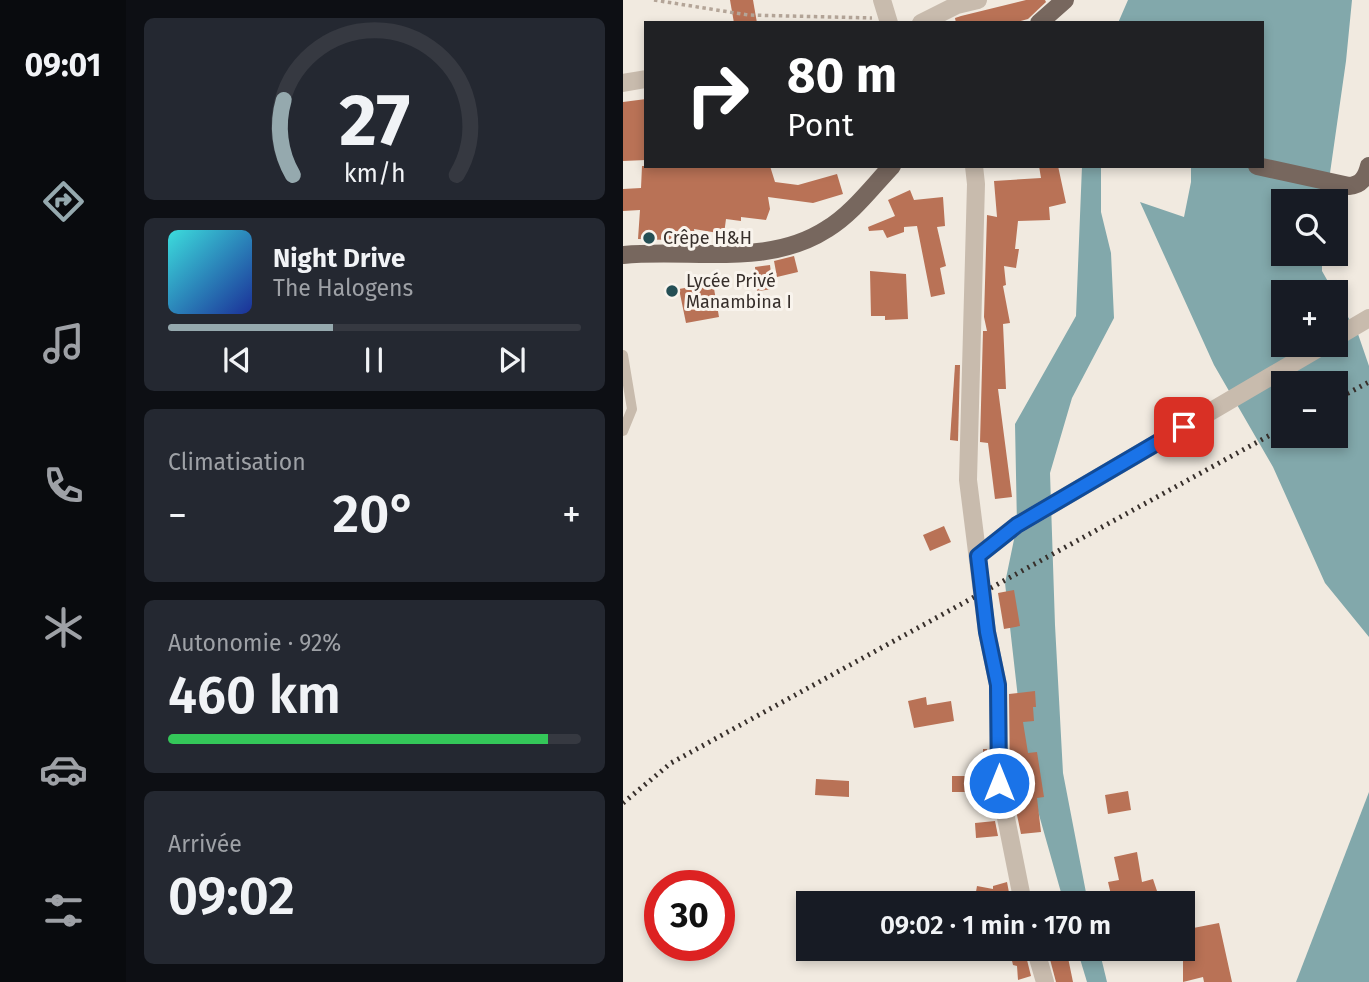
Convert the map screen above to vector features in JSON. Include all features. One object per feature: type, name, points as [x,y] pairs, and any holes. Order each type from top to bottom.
[{"type":"main road","points":[[1041,21],[1065,0]]},
{"type":"main road","points":[[623,255],[652,252],[722,255],[778,248],[804,241],[838,222],[890,168]]},
{"type":"main road","points":[[1264,168],[1332,183],[1354,185],[1368,177]]},
{"type":"street","points":[[882,0],[888,21]]},
{"type":"street","points":[[925,21],[957,5],[978,0]]},
{"type":"street","points":[[623,83],[644,79]]},
{"type":"street","points":[[974,168],[968,480],[987,632],[998,685],[999,783],[1021,891]]},
{"type":"street","points":[[1348,330],[1369,318]]},
{"type":"street","points":[[978,556],[1017,525],[1304,357]]},
{"type":"street","points":[[1039,961],[1045,982]]},
{"type":"lane","points":[[623,355],[632,409],[623,431]]},
{"type":"path","points":[[654,0],[748,15],[888,21]]},
{"type":"water","points":[[1128,0],[1352,0],[1328,189],[1271,189],[1271,266],[1322,266],[1327,280],[1271,280],[1271,357],[1348,357],[1348,317],[1358,334],[1369,366],[1369,637],[1325,583],[1273,467],[1214,365],[1140,202],[1184,217],[1191,168],[1264,168],[1264,21],[1119,21]]},
{"type":"water","points":[[1082,168],[1101,168],[1101,212],[1111,253],[1114,318],[1072,398],[1050,473],[1063,773],[1086,891],[1061,891],[1026,769],[1005,583],[1017,525],[1015,424],[1076,316]]},
{"type":"water","points":[[1369,792],[1369,982],[1296,982]]},
{"type":"water","points":[[1081,961],[1102,961],[1107,982],[1087,982]]},
{"type":"building","points":[[730,0],[753,0],[757,21],[734,21]]},
{"type":"building","points":[[1026,0],[1046,2],[1028,19],[1020,21],[956,21],[955,18]]},
{"type":"building","points":[[644,99],[644,160],[623,161],[623,102]]},
{"type":"building","points":[[642,166],[771,168],[775,182],[798,185],[837,174],[843,194],[813,203],[768,197],[770,209],[766,220],[741,217],[741,221],[726,219],[724,234],[694,229],[695,236],[669,240],[638,239],[640,210],[623,211],[623,189],[641,188]]},
{"type":"building","points":[[1039,168],[1058,168],[1066,203],[1049,207],[1050,220],[1018,221],[1015,249],[1019,249],[1016,268],[1004,266],[1006,285],[1003,286],[1010,323],[1003,324],[1006,389],[998,389],[1012,497],[995,499],[988,443],[980,442],[983,331],[987,331],[984,317],[987,215],[997,217],[994,181],[1041,178]]},
{"type":"building","points":[[910,190],[914,200],[943,197],[945,226],[937,227],[946,266],[940,268],[945,294],[931,297],[917,226],[904,227],[904,232],[887,238],[883,230],[869,231],[868,227],[895,216],[888,200]]},
{"type":"building","points":[[794,256],[798,272],[777,277],[774,261]]},
{"type":"building","points":[[770,265],[773,289],[757,291],[755,267]]},
{"type":"building","points":[[870,271],[906,274],[908,319],[885,320],[885,316],[871,316]]},
{"type":"building","points":[[713,283],[719,317],[686,323],[679,289]]},
{"type":"building","points":[[955,365],[960,365],[958,441],[950,440]]},
{"type":"building","points":[[944,526],[951,542],[930,551],[923,535]]},
{"type":"building","points":[[1014,590],[1020,626],[1004,629],[998,593]]},
{"type":"building","points":[[1035,691],[1034,721],[1023,722],[1028,753],[1037,752],[1044,797],[1037,798],[1041,832],[1021,834],[1010,782],[1009,694]]},
{"type":"building","points":[[926,697],[927,705],[951,701],[954,721],[914,728],[908,701]]},
{"type":"building","points":[[983,749],[987,749],[990,797],[986,799],[985,792],[952,792],[952,776],[983,776]]},
{"type":"building","points":[[816,779],[849,781],[849,797],[815,795]]},
{"type":"building","points":[[1128,791],[1131,810],[1108,814],[1105,795]]},
{"type":"building","points":[[995,821],[998,836],[976,838],[975,823]]},
{"type":"building","points":[[1137,852],[1142,882],[1153,879],[1157,891],[1110,891],[1108,882],[1119,880],[1114,857]]},
{"type":"building","points":[[1007,882],[1009,891],[976,891],[977,886],[993,889],[993,886]]},
{"type":"building","points":[[1219,923],[1232,982],[1204,982],[1203,977],[1183,982],[1183,961],[1195,961],[1195,928]]},
{"type":"building","points":[[1012,961],[1027,961],[1031,976],[1018,980],[1017,966],[1013,965]]},
{"type":"building","points":[[1050,961],[1069,961],[1073,982],[1056,982]]},
{"type":"railway","points":[[1348,393],[1369,382]]},
{"type":"railway","points":[[623,803],[671,763],[1271,435]]},
{"type":"place","name":"Crêpe H&H","points":[[649,238]]},
{"type":"place","name":"Lycée Privé Manambina I","points":[[672,291]]},
{"type":"route","points":[[999,783],[998,685],[987,632],[978,556],[1017,525],[1184,427]]}]
